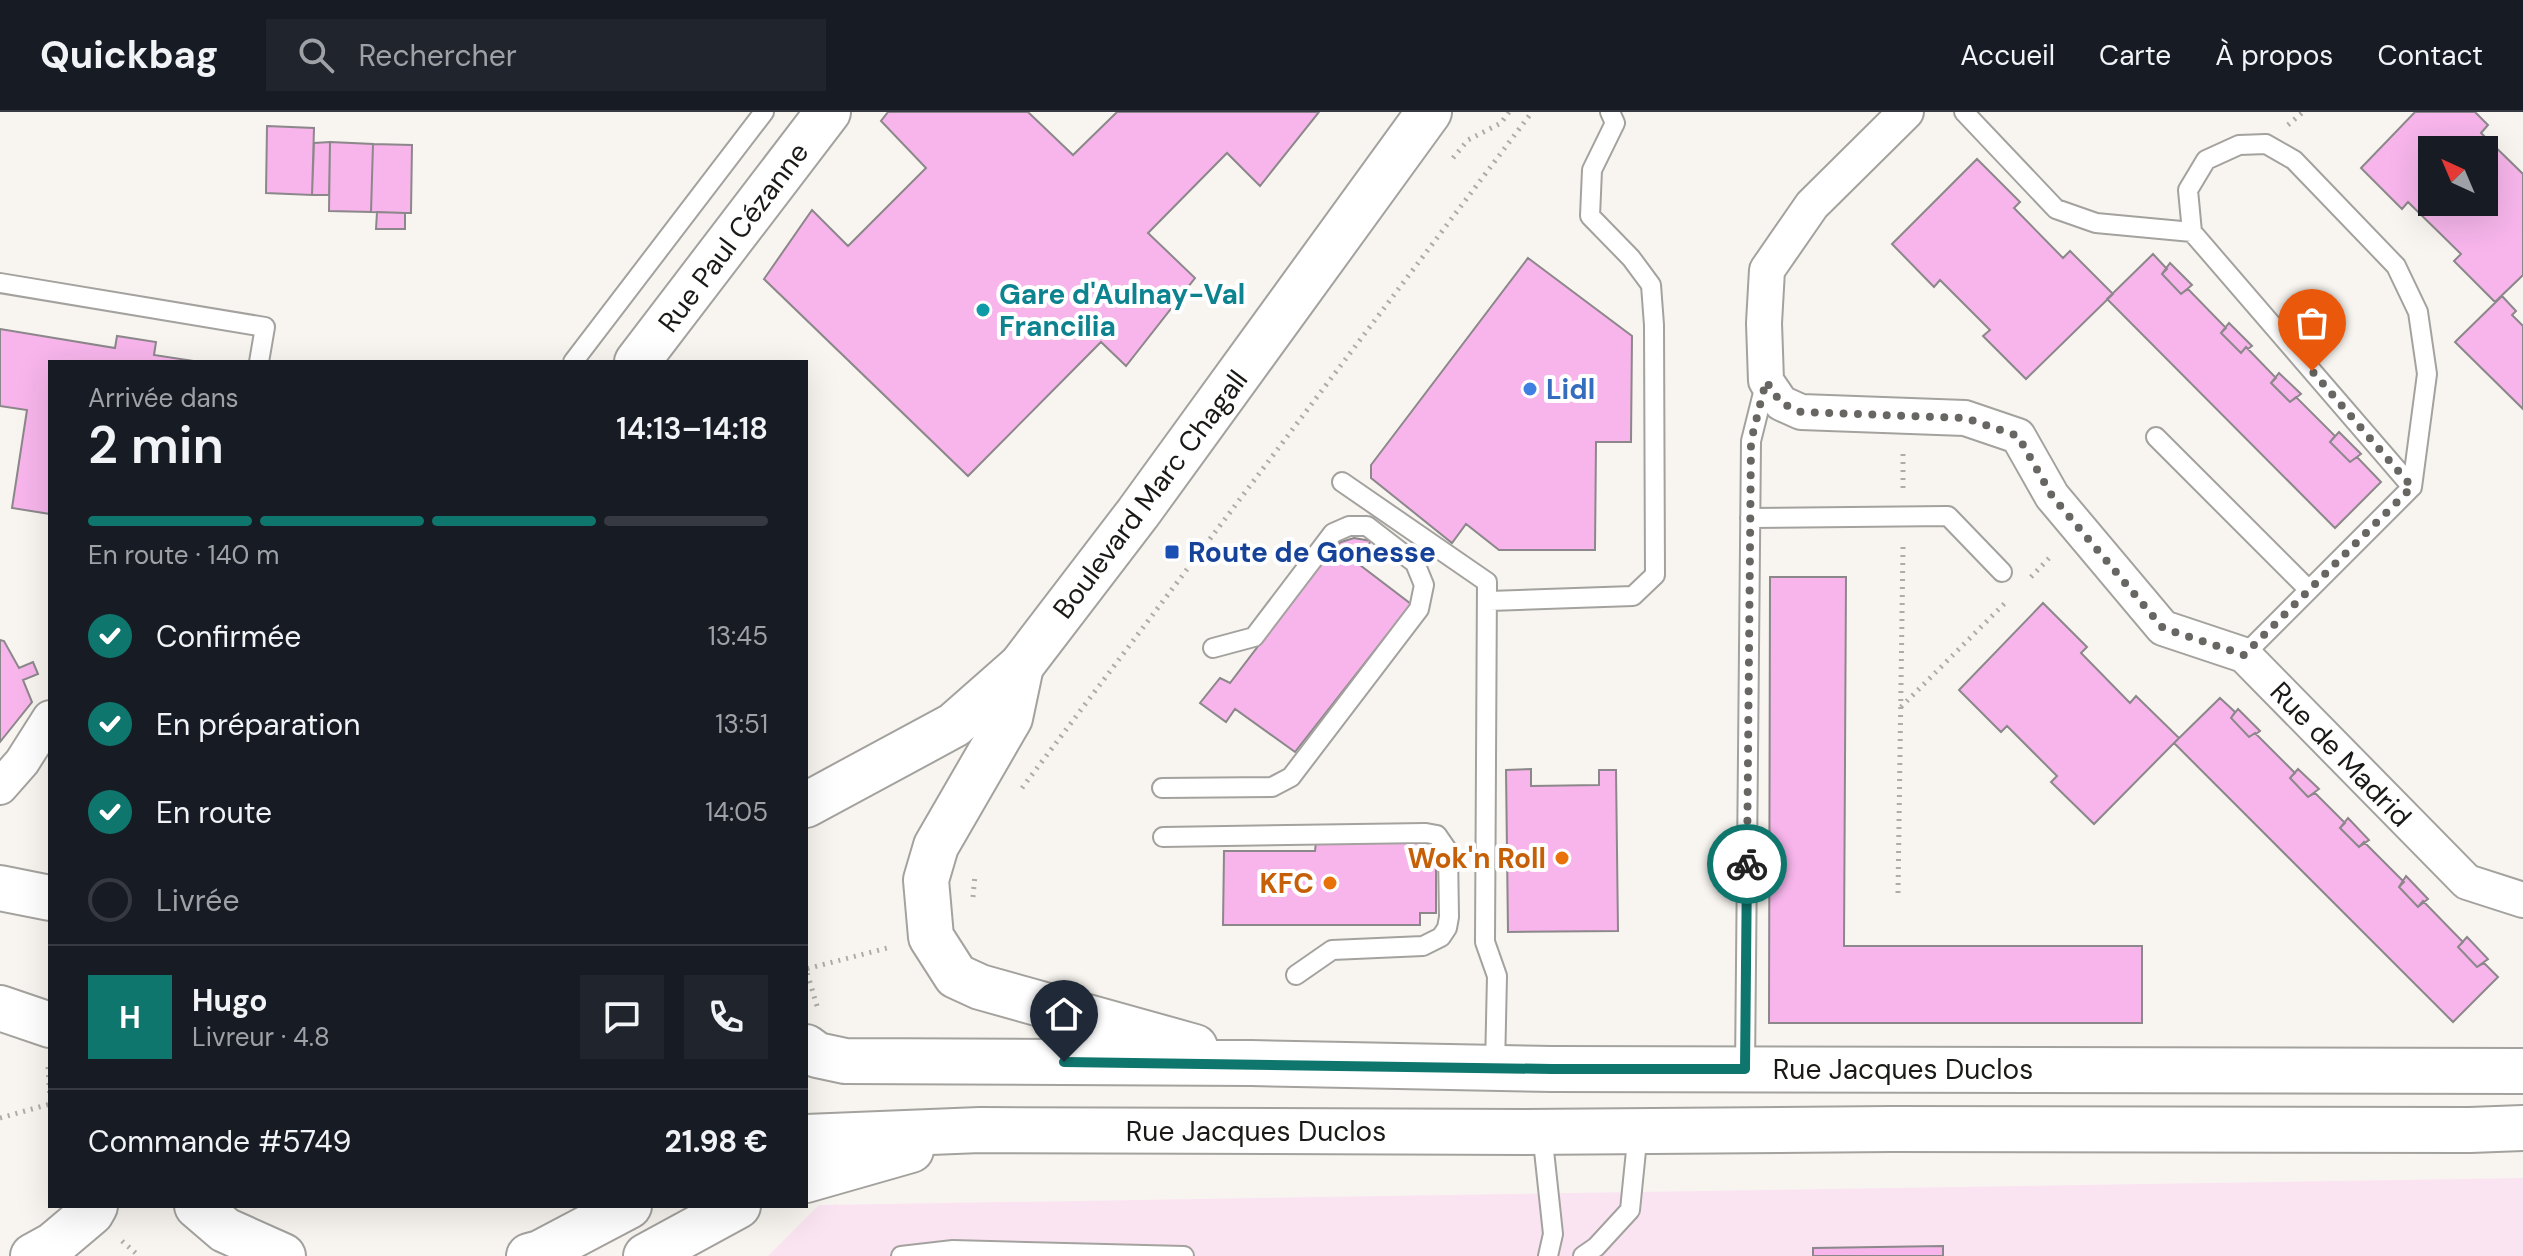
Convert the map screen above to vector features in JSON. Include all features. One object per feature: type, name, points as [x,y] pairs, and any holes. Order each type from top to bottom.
[{"type":"main road","name":"Rue Paul Cézanne","points":[[639,360],[828,112]]},
{"type":"main road","name":"Boulevard Marc Chagall","points":[[808,804],[954,725],[1021,666],[1138,513],[1429,112]]},
{"type":"main road","points":[[1021,666],[1010,718],[936,846],[926,880],[931,937],[956,976],[980,987],[1251,1063]]},
{"type":"main road","points":[[0,888],[48,898]]},
{"type":"main road","points":[[0,1008],[48,1024]]},
{"type":"main road","name":"Rue Jacques Duclos","points":[[808,1048],[817,1055],[845,1061],[1745,1069],[2523,1071]]},
{"type":"main road","name":"Rue Jacques Duclos","points":[[808,1137],[980,1130],[1542,1132],[2523,1128]]},
{"type":"main road","points":[[808,1179],[980,1130]]},
{"type":"main road","points":[[33,1256],[53,1245],[94,1208]]},
{"type":"main road","points":[[199,1208],[225,1230],[283,1256]]},
{"type":"main road","points":[[529,1256],[625,1208]]},
{"type":"main road","points":[[646,1256],[734,1208]]},
{"type":"street","points":[[1766,381],[1764,323],[1767,270],[1812,205],[1906,112]]},
{"type":"street","name":"Rue de Madrid","points":[[1766,381],[1781,403],[1801,412],[1965,418],[2018,436],[2052,496],[2163,628],[2244,655],[2467,882],[2523,900]]},
{"type":"street","points":[[0,787],[22,762],[48,722]]},
{"type":"lane","points":[[575,360],[764,112]]},
{"type":"lane","points":[[1489,601],[1633,596],[1655,575],[1654,325],[1651,285],[1631,258],[1590,216],[1592,170],[1615,123],[1610,112]]},
{"type":"lane","points":[[1964,112],[2056,209],[2096,223],[2192,232]]},
{"type":"lane","points":[[2244,655],[2412,487],[2427,374],[2418,312],[2396,266],[2294,160],[2266,144],[2239,145],[2206,160],[2188,190],[2192,232],[2412,487]]},
{"type":"lane","points":[[0,283],[265,327],[259,360]]},
{"type":"lane","points":[[1745,1069],[1751,441],[1766,381]]},
{"type":"lane","points":[[2156,437],[2309,590]]},
{"type":"lane","points":[[1342,482],[1487,582],[1485,942],[1497,976],[1495,1067]]},
{"type":"lane","points":[[1750,518],[1948,516],[2002,572]]},
{"type":"lane","points":[[1162,788],[1272,787],[1291,777],[1419,609],[1424,585],[1415,563],[1367,526],[1349,526],[1333,533],[1254,637],[1213,648]]},
{"type":"lane","points":[[1163,837],[1437,835],[1448,851],[1449,917],[1441,937],[1423,946],[1332,950],[1296,975]]},
{"type":"lane","points":[[1583,1256],[1596,1247],[1630,1210],[1638,1131]]},
{"type":"lane","points":[[1542,1132],[1553,1234],[1548,1256]]},
{"type":"lane","points":[[901,1256],[953,1250],[1184,1256]]},
{"type":"path","points":[[1015,798],[1532,112]]},
{"type":"path","points":[[1898,893],[1904,417]]},
{"type":"path","points":[[2030,578],[2079,528]]},
{"type":"path","points":[[1901,708],[2009,599]]},
{"type":"path","points":[[808,968],[931,937],[972,915],[976,862]]},
{"type":"path","points":[[0,1118],[48,1105]]},
{"type":"shaded area","points":[[2523,1178],[2523,1256],[768,1256],[819,1205]]},
{"type":"building","name":"Gare d'Aulnay-Val Francilia","points":[[888,112],[1028,112],[1073,155],[1117,112],[1319,112],[1260,186],[1227,153],[1148,233],[1195,278],[1126,366],[1101,342],[968,476],[764,279],[812,210],[848,246],[926,168],[881,121]]},
{"type":"building","points":[[2415,112],[2475,112],[2488,125],[2481,133],[2484,136],[2418,136],[2418,212],[2408,202],[2402,209],[2361,168]]},
{"type":"building","points":[[267,126],[314,128],[312,195],[266,193]]},
{"type":"building","points":[[330,142],[329,195],[312,195],[314,143]]},
{"type":"building","points":[[330,142],[373,144],[371,212],[329,211]]},
{"type":"building","points":[[373,144],[412,145],[411,213],[371,212]]},
{"type":"building","points":[[2498,150],[2523,174],[2523,275],[2495,302],[2454,261],[2461,254],[2422,216],[2498,216]]},
{"type":"building","points":[[1977,159],[2020,202],[2014,208],[2063,258],[2070,251],[2113,294],[2026,379],[1983,336],[1990,330],[1940,280],[1934,287],[1892,244]]},
{"type":"building","points":[[377,212],[405,213],[405,229],[376,229]]},
{"type":"building","points":[[2153,254],[2167,269],[2162,274],[2181,294],[2188,289],[2226,328],[2221,333],[2241,353],[2246,347],[2276,378],[2271,383],[2290,402],[2296,397],[2335,436],[2330,442],[2350,462],[2357,457],[2381,482],[2335,528],[2107,299]]},
{"type":"building","name":"Lidl","points":[[1528,258],[1632,336],[1631,442],[1596,442],[1595,550],[1499,550],[1466,524],[1452,543],[1371,478],[1371,465]]},
{"type":"building","points":[[2170,263],[2192,285],[2181,294],[2162,274]]},
{"type":"building","points":[[2502,296],[2516,311],[2512,315],[2523,326],[2523,409],[2455,342]]},
{"type":"building","points":[[2229,323],[2252,346],[2241,353],[2221,333]]},
{"type":"building","points":[[0,329],[115,348],[117,336],[156,342],[154,355],[187,360],[48,360],[48,514],[12,508],[27,410],[0,406]]},
{"type":"building","points":[[2279,373],[2301,394],[2290,402],[2271,383]]},
{"type":"building","points":[[2339,432],[2361,454],[2350,462],[2330,442]]},
{"type":"building","points":[[1354,538],[1371,541],[1356,562],[1411,604],[1295,752],[1235,709],[1226,722],[1200,703],[1220,678],[1230,683],[1333,548]]},
{"type":"building","points":[[1770,577],[1846,577],[1844,946],[2142,946],[2142,1023],[1769,1023]]},
{"type":"building","points":[[2043,603],[2087,647],[2081,653],[2130,703],[2136,696],[2179,738],[2094,824],[2051,782],[2057,776],[2007,726],[2001,732],[1959,690]]},
{"type":"building","points":[[0,640],[4,641],[19,668],[33,662],[38,674],[23,680],[32,702],[0,742]]},
{"type":"building","points":[[2220,698],[2235,712],[2231,718],[2249,737],[2255,733],[2295,773],[2290,778],[2308,797],[2315,793],[2345,823],[2340,828],[2359,847],[2364,842],[2404,882],[2399,887],[2418,907],[2423,901],[2463,942],[2458,947],[2477,967],[2484,963],[2498,977],[2453,1022],[2174,743]]},
{"type":"building","points":[[2238,709],[2260,731],[2249,737],[2231,718]]},
{"type":"building","name":"Wok'n Roll","points":[[1531,769],[1531,786],[1599,785],[1599,770],[1616,770],[1618,931],[1508,932],[1506,770]]},
{"type":"building","points":[[2298,769],[2319,789],[2308,797],[2290,778]]},
{"type":"building","points":[[2348,818],[2369,840],[2359,847],[2340,828]]},
{"type":"building","name":"KFC","points":[[1316,842],[1421,842],[1421,853],[1436,853],[1436,913],[1420,913],[1420,925],[1223,925],[1224,851],[1315,851]]},
{"type":"building","points":[[2406,876],[2428,899],[2418,907],[2399,887]]},
{"type":"building","points":[[2467,937],[2488,959],[2477,967],[2458,947]]},
{"type":"building","points":[[1943,1246],[1943,1256],[1813,1256],[1813,1248]]},
{"type":"way so far","points":[[1747,864],[1751,441],[1766,381],[1781,403],[1801,412],[1965,418],[2018,436],[2052,496],[2163,628],[2244,655],[2412,487],[2312,371]]},
{"type":"place","name":"Gare d'Aulnay-Val Francilia","points":[[983,310]]},
{"type":"place","name":"Lidl","points":[[1530,389]]},
{"type":"place","name":"Route de Gonesse","points":[[1172,552]]},
{"type":"place","name":"Wok'n Roll","points":[[1562,858]]},
{"type":"place","name":"KFC","points":[[1330,883]]},
{"type":"route","points":[[1064,1062],[1745,1069],[1747,864]]}]
